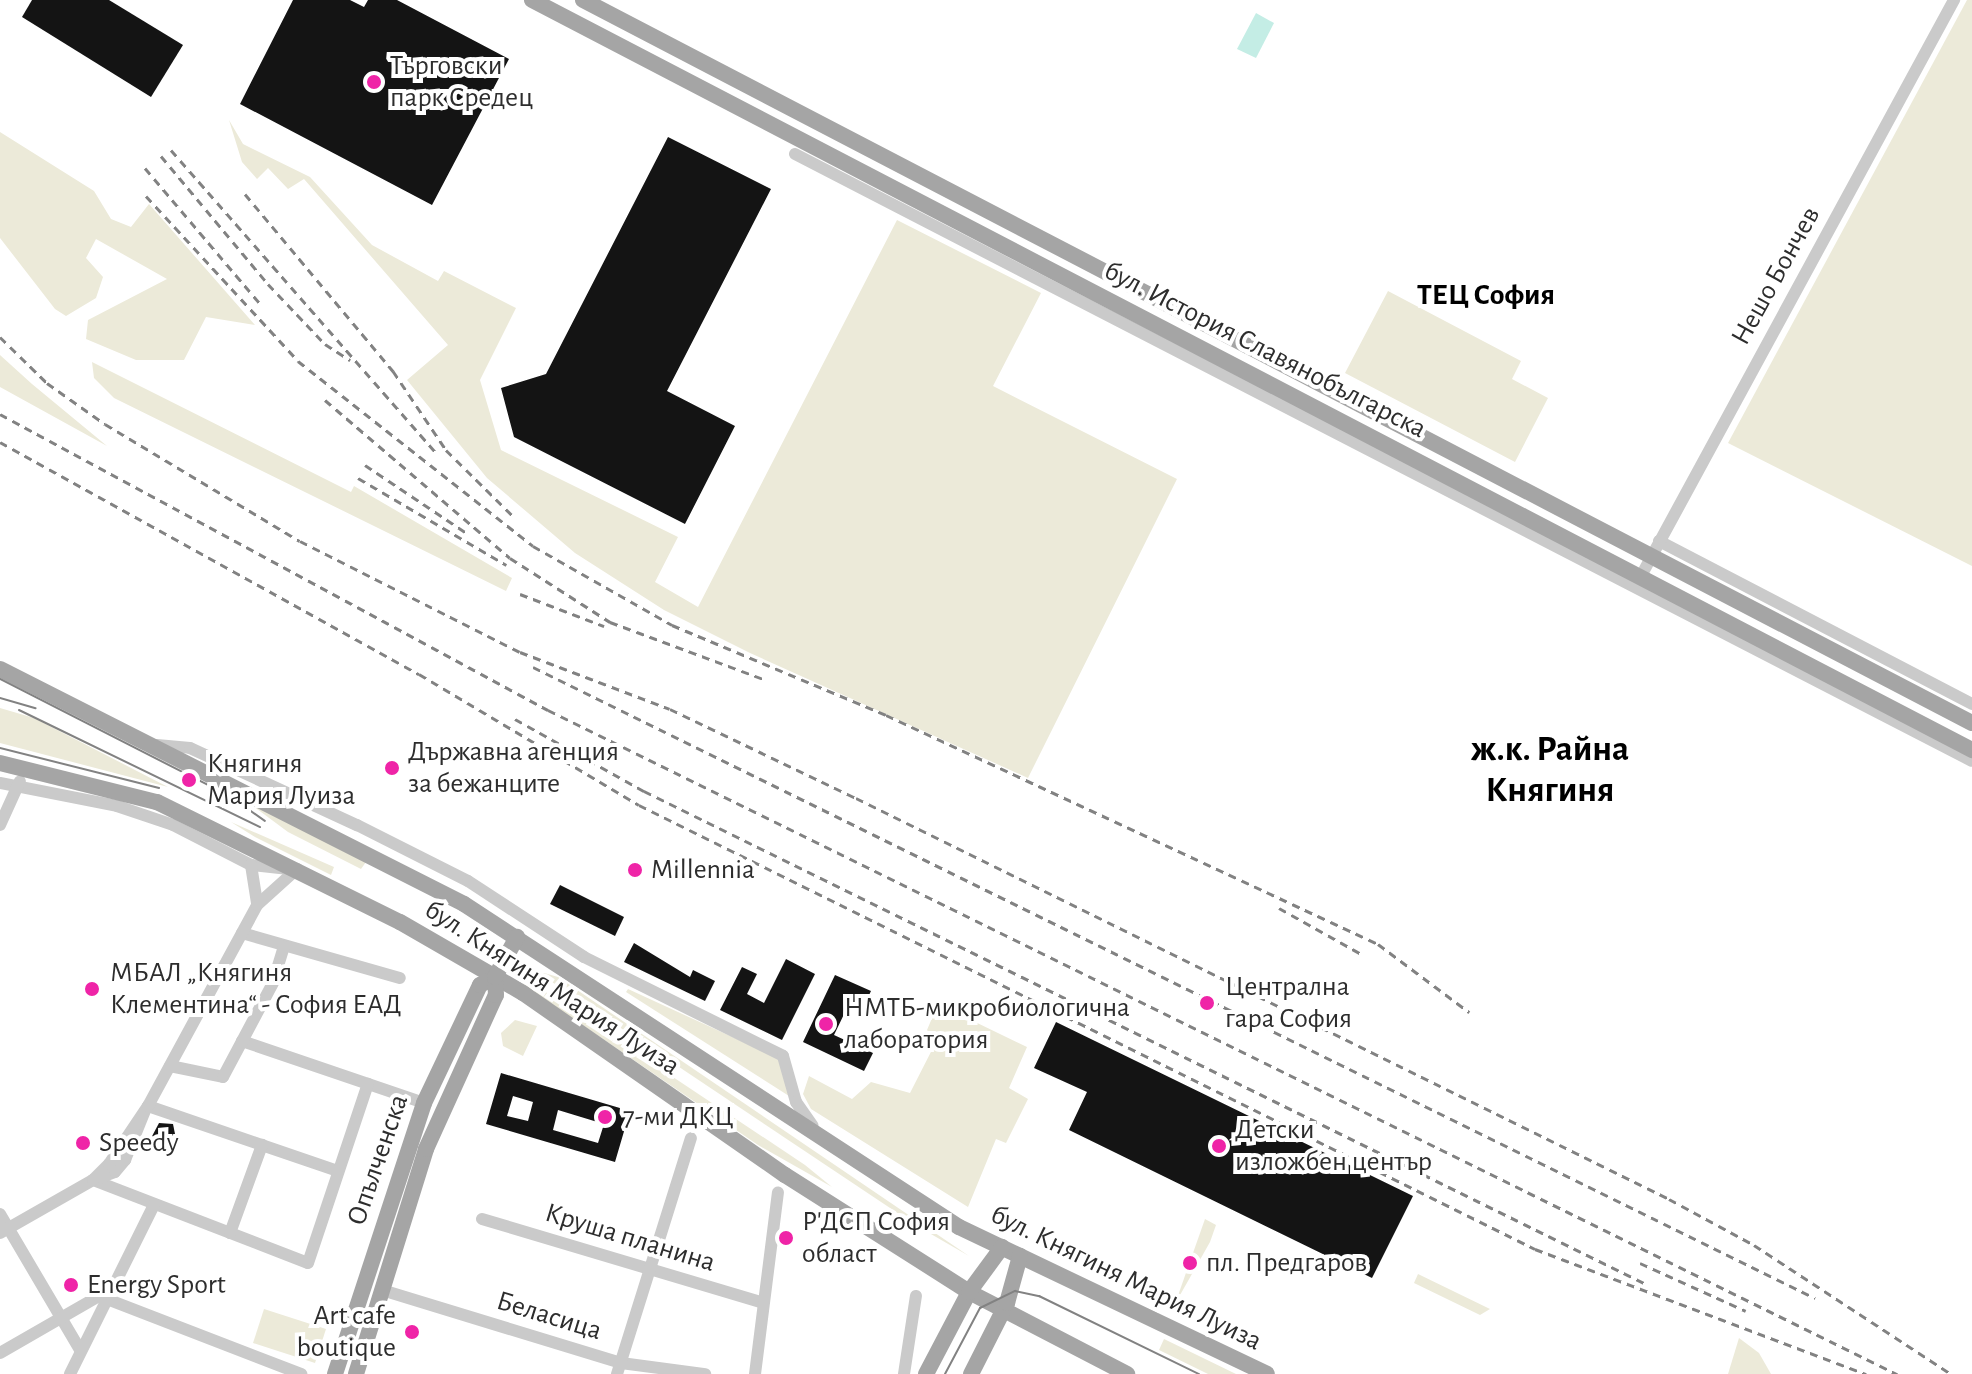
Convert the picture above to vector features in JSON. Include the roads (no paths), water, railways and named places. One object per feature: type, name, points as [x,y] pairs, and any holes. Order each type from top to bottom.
[{"type":"main road","name":"бул. История Славянобългарска","points":[[532,0],[1641,576],[1971,757]]},
{"type":"main road","name":"бул. История Славянобългарска","points":[[583,0],[1656,547],[1972,723]]},
{"type":"main road","name":"бул. Княгиня Мария Луиза","points":[[0,669],[433,886],[517,937],[840,1154],[1002,1247],[1267,1374]]},
{"type":"main road","name":"бул. Княгиня Мария Луиза","points":[[0,763],[157,802],[297,869],[495,977],[785,1175],[969,1292],[1127,1374]]},
{"type":"main road","name":"Опълченска","points":[[356,1374],[426,1149],[496,995],[495,977],[517,937]]},
{"type":"main road","name":"Опълченска","points":[[335,1374],[424,1103],[480,985],[495,977]]},
{"type":"main road","points":[[926,1374],[969,1292],[1002,1247]]},
{"type":"main road","points":[[971,1374],[1003,1311],[1020,1256]]},
{"type":"street","name":"Нешо Бончев","points":[[1641,576],[1954,0]]},
{"type":"street","points":[[1930,15],[1942,22]]},
{"type":"street","name":"бул. История Славянобългарска","points":[[795,154],[1971,757]]},
{"type":"street","name":"бул. История Славянобългарска","points":[[1656,547],[1972,704]]},
{"type":"street","name":"бул. Княгиня Мария Луиза","points":[[157,745],[190,748],[357,825],[468,881],[584,957],[783,1056],[799,1107],[840,1154]]},
{"type":"street","points":[[0,825],[26,769],[68,795]]},
{"type":"street","points":[[0,783],[68,795],[173,825],[251,865],[297,869]]},
{"type":"street","points":[[251,865],[257,905]]},
{"type":"street","points":[[4,1231],[93,1180],[115,1172],[125,1160],[146,1109],[257,905],[297,869]]},
{"type":"street","points":[[242,933],[400,978]]},
{"type":"street","points":[[170,1066],[223,1077],[273,981],[284,946]]},
{"type":"street","points":[[242,1041],[424,1103]]},
{"type":"street","points":[[93,1180],[308,1263],[368,1084]]},
{"type":"street","points":[[146,1109],[338,1171]]},
{"type":"street","points":[[619,1369],[691,1138]]},
{"type":"street","points":[[230,1233],[262,1145]]},
{"type":"street","points":[[755,1374],[778,1192]]},
{"type":"street","points":[[70,1374],[154,1205]]},
{"type":"street","points":[[0,1214],[4,1231],[80,1350]]},
{"type":"street","name":"Круша планина","points":[[482,1219],[763,1303]]},
{"type":"street","name":"Беласица","points":[[382,1290],[619,1369],[705,1374]]},
{"type":"street","points":[[0,1353],[99,1296],[301,1374]]},
{"type":"street","points":[[904,1374],[916,1296]]},
{"type":"tram line","points":[[0,679],[228,795],[265,821]]},
{"type":"tram line","points":[[0,698],[36,708]]},
{"type":"tram line","points":[[19,710],[260,827]]},
{"type":"tram line","points":[[0,748],[159,788]]},
{"type":"tram line","points":[[945,1374],[980,1308],[1015,1291],[1039,1296],[1199,1374]]},
{"type":"railway","points":[[171,150],[438,455]]},
{"type":"railway","points":[[161,156],[268,284],[325,344],[350,360]]},
{"type":"railway","points":[[145,168],[262,306]]},
{"type":"railway","points":[[245,194],[393,371],[446,450],[516,519]]},
{"type":"railway","points":[[146,196],[298,361],[533,546],[672,625],[886,715],[1378,944],[1469,1012]]},
{"type":"railway","points":[[0,337],[47,383],[105,424],[300,541],[520,652],[670,709],[856,798],[1669,1199],[1754,1245],[1951,1374]]},
{"type":"railway","points":[[325,400],[510,558],[610,622],[766,680]]},
{"type":"railway","points":[[0,414],[548,710],[1897,1374]]},
{"type":"railway","points":[[0,442],[419,674],[639,805],[1535,1249],[1866,1374]]},
{"type":"railway","points":[[365,465],[468,534]]},
{"type":"railway","points":[[358,478],[506,565]]},
{"type":"railway","points":[[520,594],[604,626]]},
{"type":"railway","points":[[533,667],[1815,1298]]},
{"type":"railway","points":[[515,719],[644,791],[1646,1284]]},
{"type":"railway","points":[[1279,908],[1363,955]]},
{"type":"railway","points":[[1640,1263],[1746,1311]]},
{"type":"place","name":"Търговски парк Средец","points":[[374,82]]},
{"type":"place","name":"Държавна агенция за бежанците","points":[[392,768]]},
{"type":"place","name":"Княгиня Мария Луиза","points":[[189,780]]},
{"type":"place","name":"Millennia","points":[[635,870]]},
{"type":"place","name":"МБАЛ „Княгиня Клементина“ - София ЕАД","points":[[92,989]]},
{"type":"place","name":"Централна гара София","points":[[1207,1003]]},
{"type":"place","name":"НМТБ-микробиологична лаборатория","points":[[826,1024]]},
{"type":"place","name":"7-ми ДКЦ","points":[[605,1117]]},
{"type":"place","name":"Speedy","points":[[83,1143]]},
{"type":"place","name":"Детски изложбен център","points":[[1219,1146]]},
{"type":"place","name":"Р'ДСП София област","points":[[786,1238]]},
{"type":"place","name":"пл. Предгаров","points":[[1190,1263]]},
{"type":"place","name":"Energy Sport","points":[[71,1285]]},
{"type":"place","name":"Art cafe boutique","points":[[412,1332]]},
{"type":"district","name":"ТЕЦ София","points":[[1486,295]]},
{"type":"district","name":"ж.к. Райна Княгиня","points":[[1550,770]]}]
